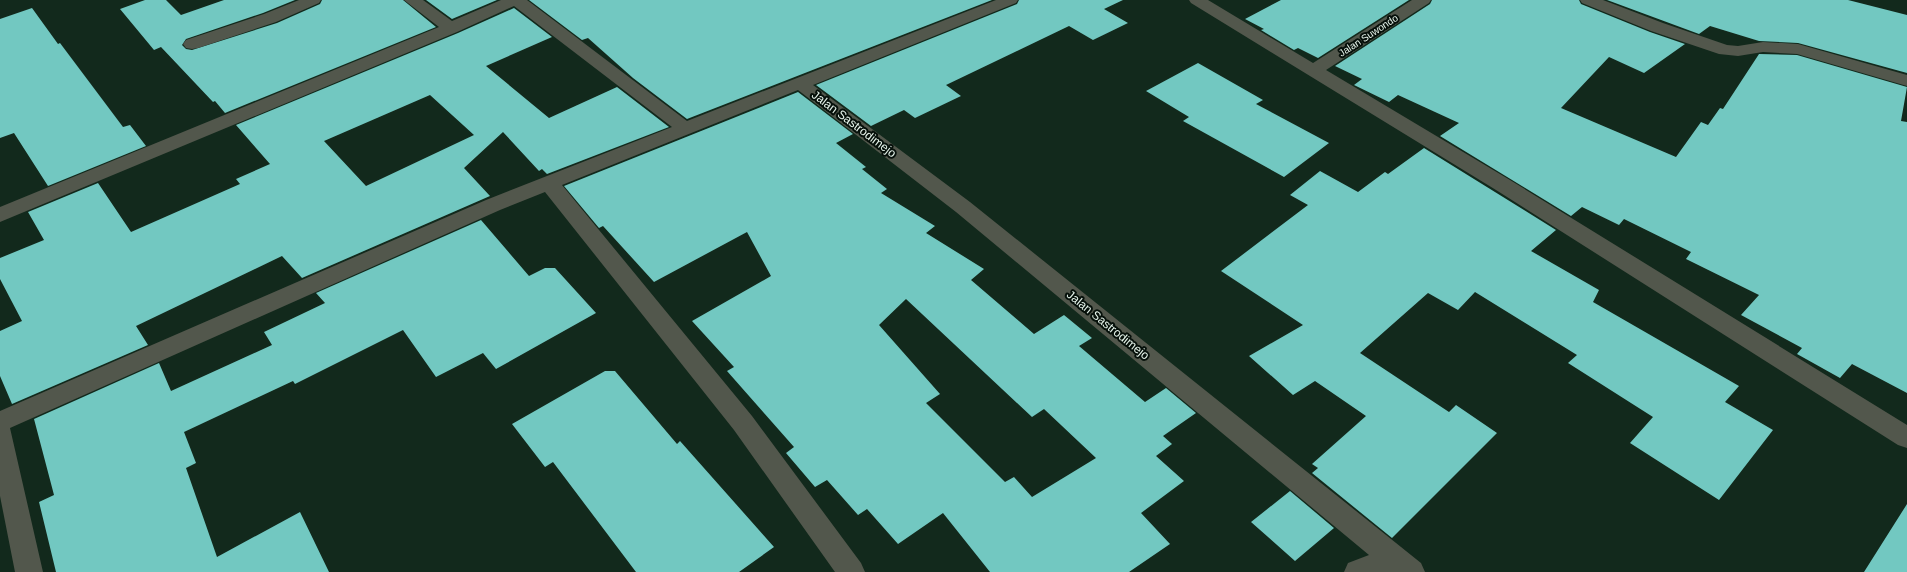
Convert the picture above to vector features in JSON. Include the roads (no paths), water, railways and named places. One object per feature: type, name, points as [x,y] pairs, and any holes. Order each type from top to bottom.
[{"type":"street","points":[[192,44],[270,18],[313,0]]},
{"type":"street","points":[[412,0],[451,28]]},
{"type":"street","points":[[0,215],[516,0],[686,129]]},
{"type":"street","points":[[0,422],[493,205],[1010,0]]},
{"type":"street","points":[[1197,0],[1509,189],[1907,438]]},
{"type":"street","name":"Jalan Suwondo","points":[[1314,70],[1423,0]]},
{"type":"street","points":[[1588,0],[1657,27],[1725,50],[1738,51],[1764,47],[1798,49],[1907,81]]},
{"type":"street","name":"Jalan Sastrodimejo","points":[[801,84],[963,207],[1402,565]]},
{"type":"street","points":[[549,183],[743,423],[851,572]]},
{"type":"street","points":[[0,433],[29,572]]},
{"type":"street","points":[[1358,572],[1402,565]]}]
